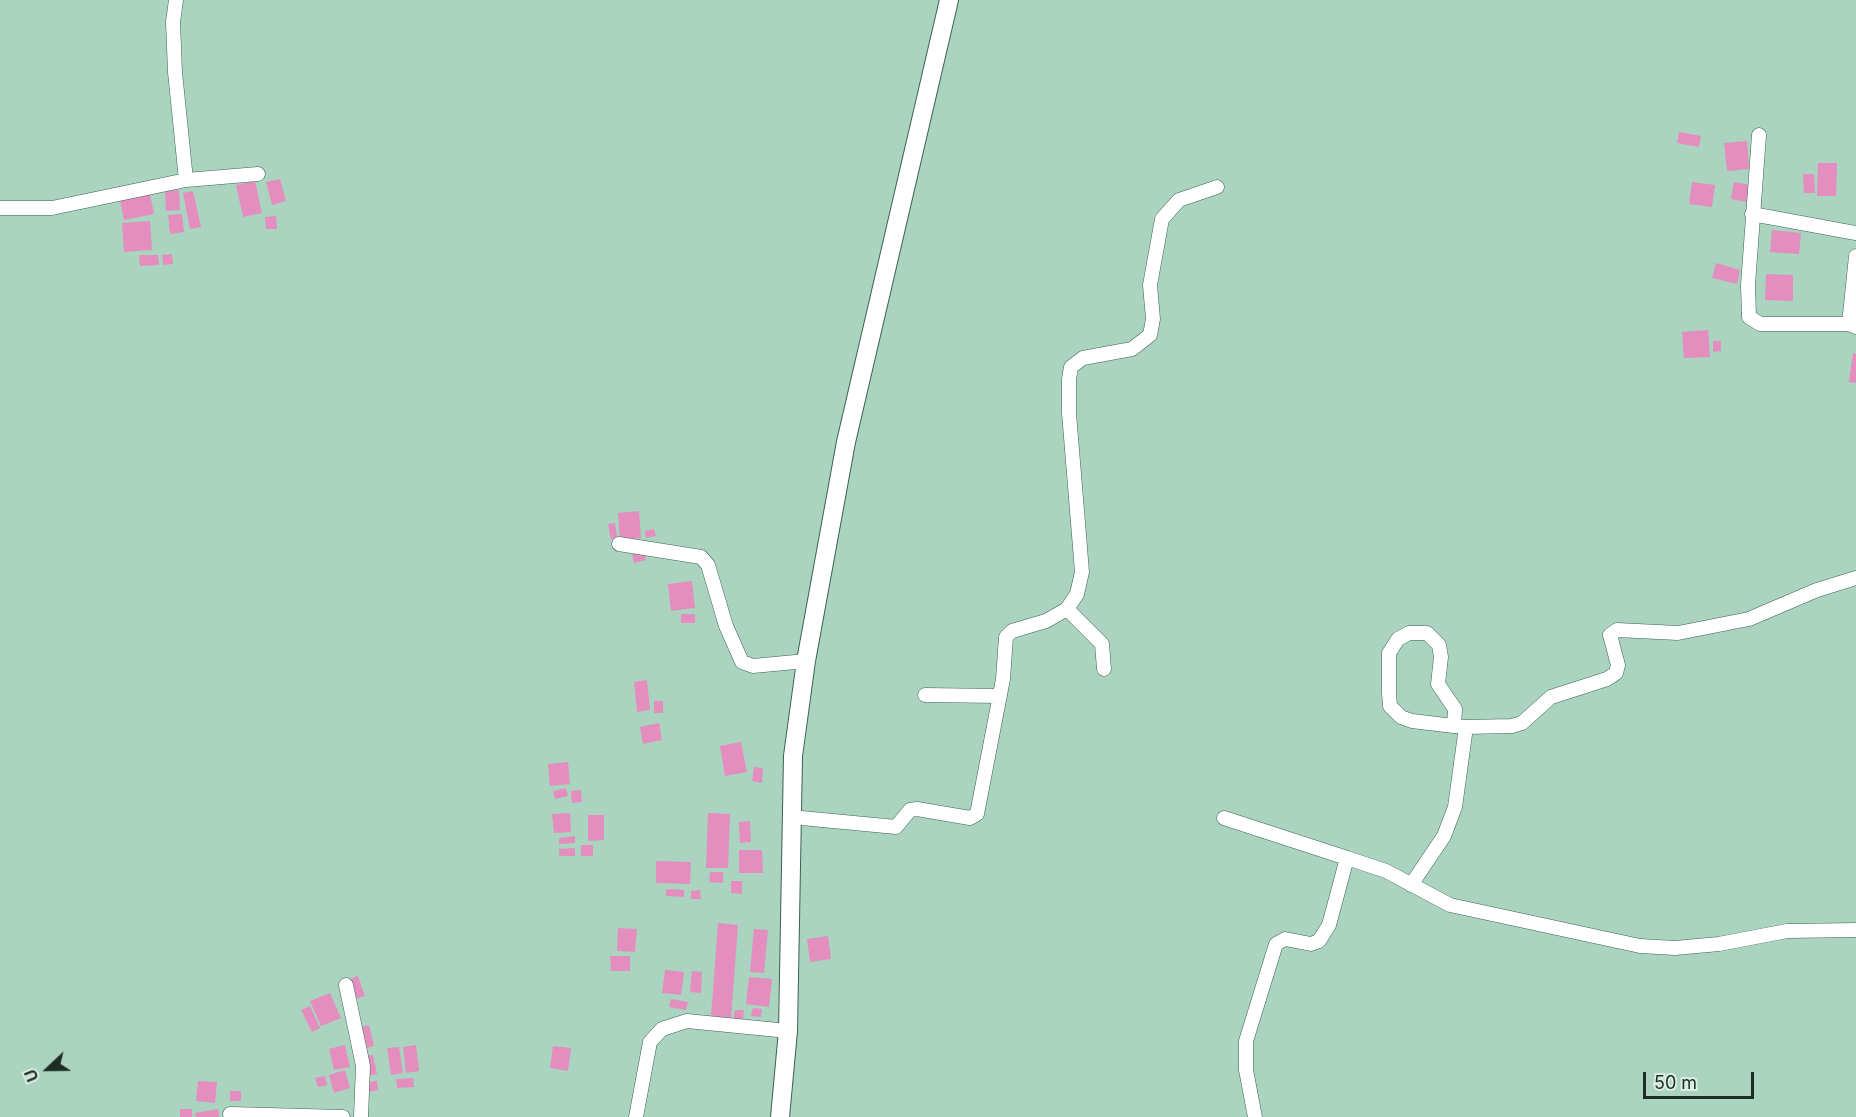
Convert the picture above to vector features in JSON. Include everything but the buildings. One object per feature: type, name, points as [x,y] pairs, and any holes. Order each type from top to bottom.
[{"type":"street","points":[[176,0],[173,22],[175,72],[186,180]]},
{"type":"street","points":[[780,1117],[788,1031],[793,756],[806,661],[846,442],[949,0]]},
{"type":"street","points":[[1759,135],[1752,214],[1748,303],[1752,320],[1760,324],[1793,326],[1853,326],[1856,256]]},
{"type":"street","points":[[0,208],[52,208],[186,180],[258,174]]},
{"type":"street","points":[[791,817],[896,827],[910,810],[975,816],[977,814],[1000,696],[1008,633],[1046,621],[1067,609],[1077,594],[1082,572],[1069,414],[1068,379],[1071,367],[1083,358],[1132,349],[1141,345],[1150,335],[1153,320],[1150,285],[1162,219],[1179,200],[1217,187]]},
{"type":"street","points":[[1752,214],[1856,233]]},
{"type":"street","points":[[619,544],[690,553],[701,557],[708,565],[726,626],[742,662],[753,666],[806,661]]},
{"type":"street","points":[[1411,885],[1444,836],[1455,807],[1460,726],[1455,710],[1438,684],[1441,657],[1439,645],[1427,633],[1408,633],[1398,639],[1389,653],[1390,706],[1401,717],[1412,721],[1460,726],[1512,726],[1522,723],[1551,697],[1607,679],[1616,673],[1618,665],[1610,634],[1617,630],[1678,633],[1749,619],[1816,590],[1856,578]]},
{"type":"street","points":[[1067,609],[1102,644],[1104,669]]},
{"type":"street","points":[[925,695],[1000,696]]},
{"type":"street","points":[[1224,818],[1347,858],[1366,862],[1450,905],[1640,946],[1675,948],[1719,944],[1787,931],[1856,930]]},
{"type":"street","points":[[1255,1117],[1246,1070],[1246,1041],[1276,944],[1285,939],[1311,944],[1320,941],[1329,925],[1347,858]]},
{"type":"street","points":[[346,985],[363,1066],[361,1117]]},
{"type":"street","points":[[636,1117],[650,1042],[662,1029],[687,1021],[788,1031]]},
{"type":"street","points":[[230,1114],[343,1117]]}]
